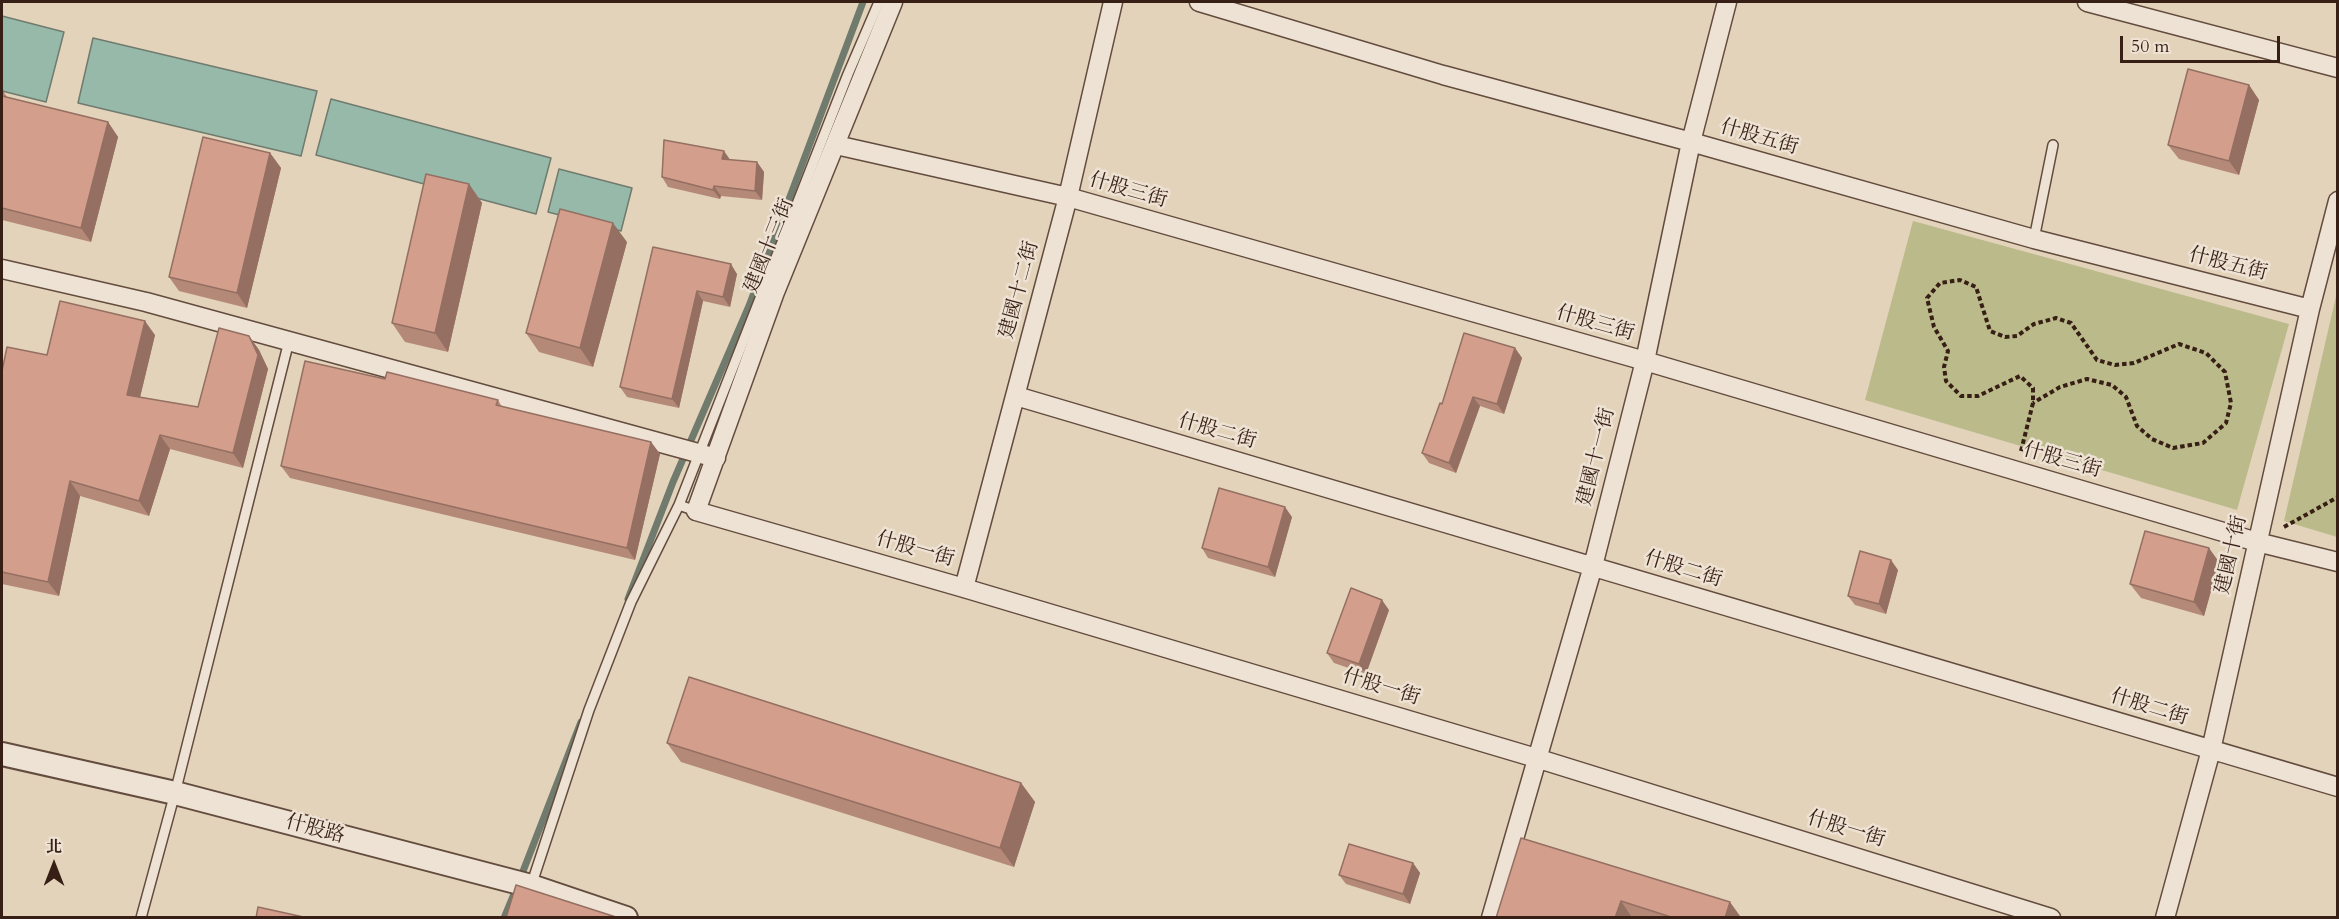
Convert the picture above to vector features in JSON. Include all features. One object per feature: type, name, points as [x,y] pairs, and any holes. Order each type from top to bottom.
[{"type":"street","name":"建國十三街","points":[[687,508],[893,2]]},
{"type":"street","name":"建國十二街","points":[[964,588],[1068,197],[1113,2]]},
{"type":"street","name":"什股五街","points":[[1199,2],[1443,75],[2034,239],[2310,309]]},
{"type":"street","name":"建國十一街","points":[[1491,918],[1593,566],[1645,361],[1691,142],[1727,2]]},
{"type":"street","points":[[2087,2],[2337,68]]},
{"type":"street","name":"什股三街","points":[[836,145],[1068,197],[1645,361],[2257,542],[2337,562]]},
{"type":"street","name":"建國十街","points":[[2165,918],[2211,750],[2310,309],[2337,201]]},
{"type":"street","points":[[2,270],[146,302],[707,456]]},
{"type":"street","name":"什股二街","points":[[1016,396],[2337,788]]},
{"type":"street","name":"什股一街","points":[[687,508],[1536,758],[2051,918]]},
{"type":"street","name":"什股路","points":[[2,754],[175,793],[531,886],[626,918]]},
{"type":"lane","points":[[707,456],[848,74],[879,2]]},
{"type":"lane","points":[[2034,239],[2053,145]]},
{"type":"lane","points":[[141,918],[175,793],[289,341]]},
{"type":"lane","points":[[531,886],[589,710],[631,602],[687,508]]},
{"type":"path","points":[[2021,451],[2033,403],[2033,388],[2020,376],[1978,396],[1961,396],[1946,381],[1944,367],[1948,351],[1934,327],[1926,298],[1940,283],[1960,280],[1976,287],[1990,331],[2005,337],[2017,336],[2034,324],[2056,318],[2071,323],[2097,360],[2115,365],[2134,363],[2179,344],[2206,353],[2225,372],[2231,403],[2226,423],[2203,443],[2173,448],[2152,440],[2137,426],[2126,397],[2112,385],[2087,379],[2060,387],[2033,403]]},
{"type":"path","points":[[2284,527],[2337,497]]},
{"type":"shaded area","points":[[2,16],[64,32],[46,102],[2,91]]},
{"type":"shaded area","points":[[93,38],[317,91],[301,156],[78,103]]},
{"type":"shaded area","points":[[331,99],[551,158],[536,214],[316,155]]},
{"type":"shaded area","points":[[559,169],[632,188],[621,231],[548,212]]},
{"type":"shaded area","points":[[1913,221],[2289,324],[2237,510],[1865,400]]},
{"type":"shaded area","points":[[2337,292],[2338,537],[2284,521]]},
{"type":"building","points":[[2188,69],[2249,85],[2229,161],[2168,145]]},
{"type":"building","points":[[2,96],[108,122],[81,228],[2,208]]},
{"type":"building","points":[[203,137],[270,153],[237,293],[169,277]]},
{"type":"building","points":[[664,140],[724,151],[722,159],[757,162],[755,191],[714,186],[713,190],[662,177]]},
{"type":"building","points":[[426,174],[469,184],[435,333],[392,323]]},
{"type":"building","points":[[560,209],[613,223],[580,348],[526,333]]},
{"type":"building","points":[[653,247],[731,264],[723,297],[697,291],[672,399],[620,387]]},
{"type":"building","points":[[60,301],[145,321],[127,395],[198,407],[219,328],[249,336],[258,355],[233,453],[160,435],[139,501],[70,481],[48,582],[2,572],[2,371],[7,347],[47,355]]},
{"type":"building","points":[[1464,333],[1515,348],[1497,404],[1473,397],[1449,463],[1422,453],[1440,403],[1442,404]]},
{"type":"building","points":[[305,361],[385,379],[387,372],[498,400],[496,405],[651,442],[627,548],[281,466]]},
{"type":"building","points":[[1219,488],[1285,507],[1268,567],[1202,548]]},
{"type":"building","points":[[2145,531],[2209,548],[2194,602],[2130,584]]},
{"type":"building","points":[[1860,551],[1891,560],[1879,604],[1848,596]]},
{"type":"building","points":[[1351,588],[1382,600],[1359,664],[1327,653]]},
{"type":"building","points":[[689,677],[1021,783],[1000,848],[667,743]]},
{"type":"building","points":[[1521,838],[1730,902],[1725,918],[1674,918],[1621,901],[1615,918],[1496,918]]},
{"type":"building","points":[[1349,844],[1413,863],[1403,894],[1339,875]]},
{"type":"building","points":[[516,885],[619,918],[506,918]]},
{"type":"building","points":[[258,907],[308,918],[256,918]]},
{"type":"waterway","points":[[628,599],[673,482],[749,306],[863,2]]},
{"type":"waterway","points":[[520,879],[581,722]]},
{"type":"waterway","points":[[504,918],[516,889]]}]
